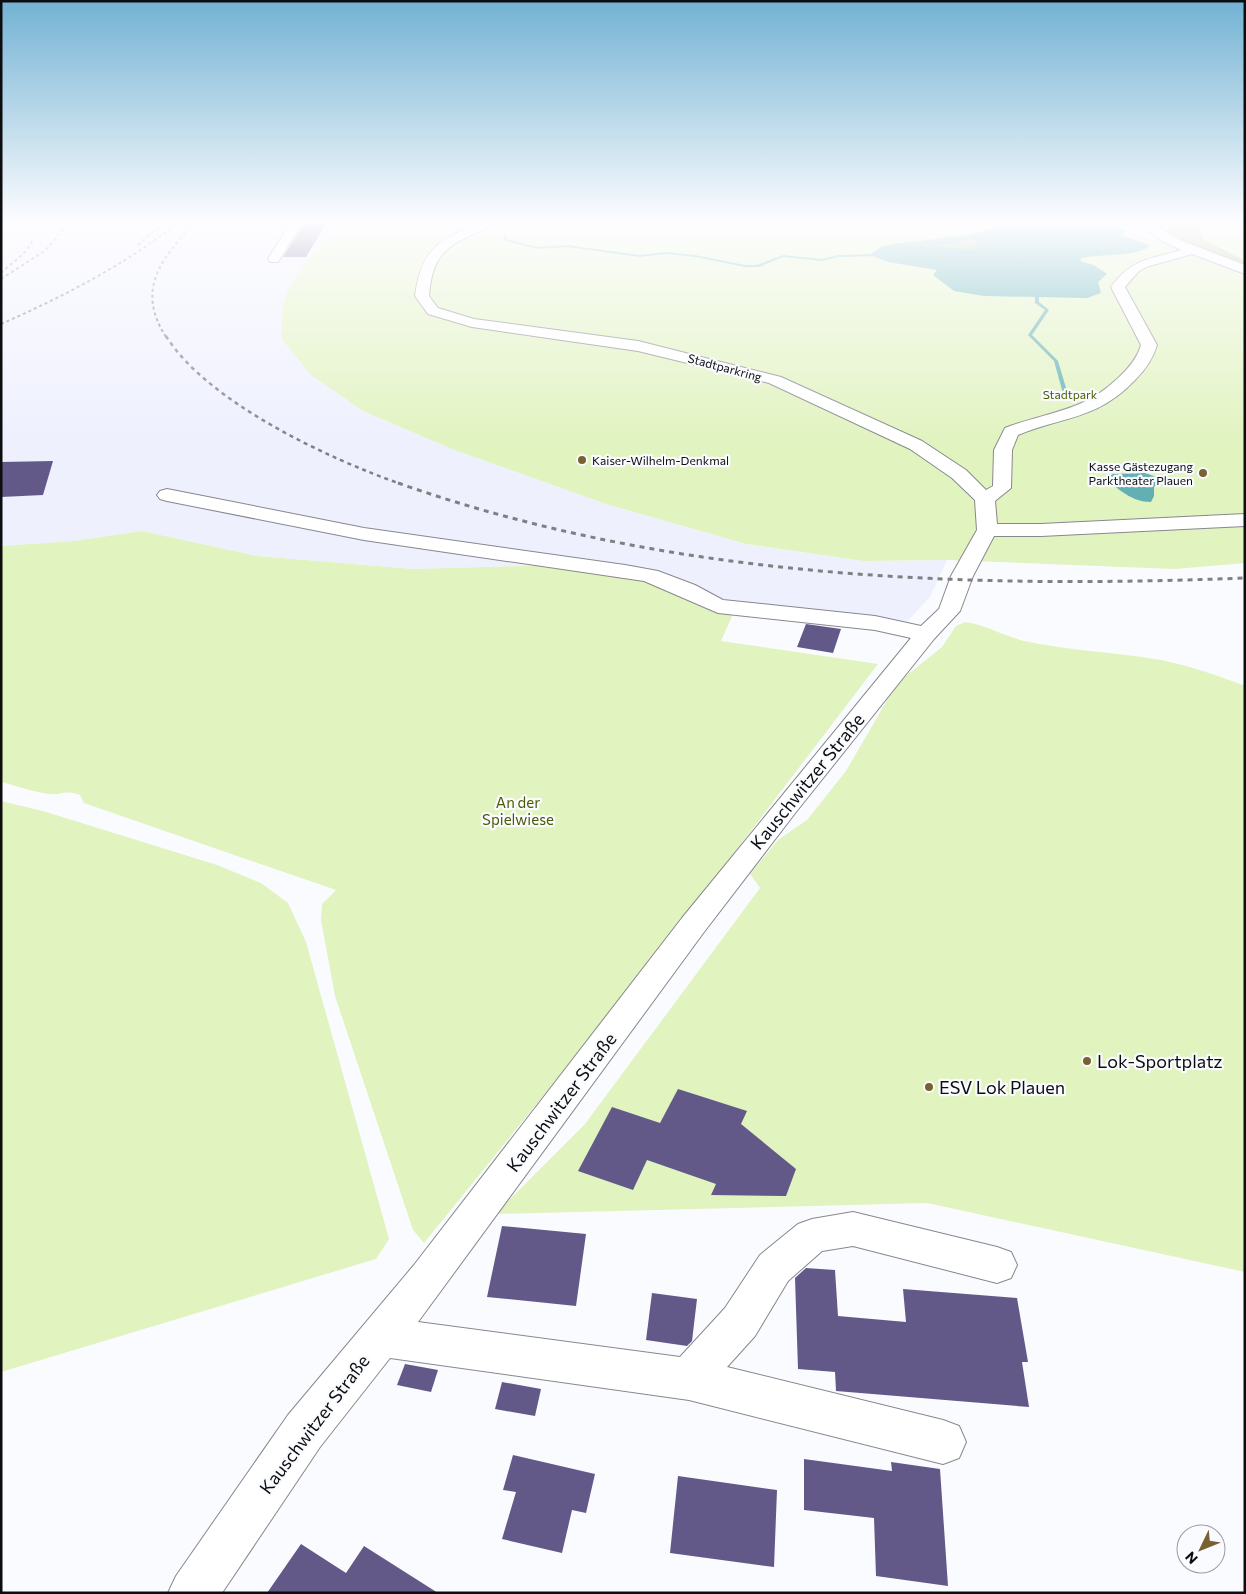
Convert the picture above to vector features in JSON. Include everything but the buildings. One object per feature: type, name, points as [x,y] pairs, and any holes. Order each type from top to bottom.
[{"type":"street","name":"Stadtparkring","points":[[422,296],[433,311],[472,323],[638,346],[699,359],[775,380],[916,445],[959,474],[985,499]]},
{"type":"street","points":[[167,495],[273,518],[364,534],[650,576],[687,590],[718,606],[933,628],[949,611],[962,576],[987,530],[985,499],[1002,488],[1003,450],[1011,432],[1026,425],[1080,412],[1090,407],[1109,395],[1146,359],[1149,344],[1121,296]]},
{"type":"street","points":[[987,530],[1041,530],[1245,520]]},
{"type":"street","name":"Kauschwitzer Straße","points":[[193,1593],[304,1431],[428,1278],[693,925],[786,806],[933,628]]},
{"type":"street","points":[[689,1379],[740,1322],[774,1268],[812,1236],[853,1230],[998,1265]]},
{"type":"street","points":[[380,1337],[689,1379],[943,1442]]},
{"type":"shaded area","points":[[1,296],[287,296],[284,302],[363,411],[452,449],[606,504],[745,544],[863,561],[947,560],[930,597],[899,630],[803,618],[559,565],[413,569],[257,556],[142,531],[74,541],[1,546]]},
{"type":"green space","name":"Stadtpark","points":[[285,296],[1245,296],[1245,563],[1175,569],[947,560],[863,561],[746,544],[606,504],[452,449],[363,411],[311,375],[281,338]]},
{"type":"green space","name":"An der Spielwiese","points":[[142,531],[257,556],[413,569],[559,565],[629,574],[733,614],[721,641],[878,664],[638,979],[424,1243],[413,1230],[335,996],[321,920],[322,904],[336,890],[84,803],[80,795],[43,793],[1,782],[1,546],[74,541]]},
{"type":"green space","name":"ESV Lok Plauen","points":[[965,622],[1024,641],[1172,662],[1245,686],[1245,1272],[927,1203],[495,1214],[585,1124],[760,888],[750,874],[778,840],[807,820],[846,771],[897,683],[942,647],[956,626]]},
{"type":"green space","points":[[1,801],[43,811],[217,865],[261,883],[288,903],[306,942],[389,1239],[376,1259],[1,1372]]},
{"type":"water","points":[[1004,296],[1092,296],[1087,298]]},
{"type":"water","points":[[1145,473],[1162,479],[1154,487],[1154,496],[1151,502],[1137,500],[1104,479],[1113,474]]},
{"type":"waterway","points":[[1037,296],[1037,302],[1047,310],[1030,335],[1056,361],[1067,397]]},
{"type":"railway","points":[[1,324],[59,296]]},
{"type":"railway","points":[[153,296],[157,320],[166,337]]},
{"type":"railway","points":[[166,336],[185,360],[210,383],[239,405],[306,444],[340,460],[400,484]]},
{"type":"railway","points":[[400,484],[501,515],[605,540],[710,558],[817,571],[923,578],[1031,581],[1245,578]]},
{"type":"place","name":"Kaiser-Wilhelm-Denkmal","points":[[582,460]]},
{"type":"place","name":"Kasse Gästezugang Parktheater Plauen","points":[[1203,473]]},
{"type":"place","name":"Lok-Sportplatz","points":[[1087,1061]]},
{"type":"place","name":"ESV Lok Plauen","points":[[929,1087]]}]
